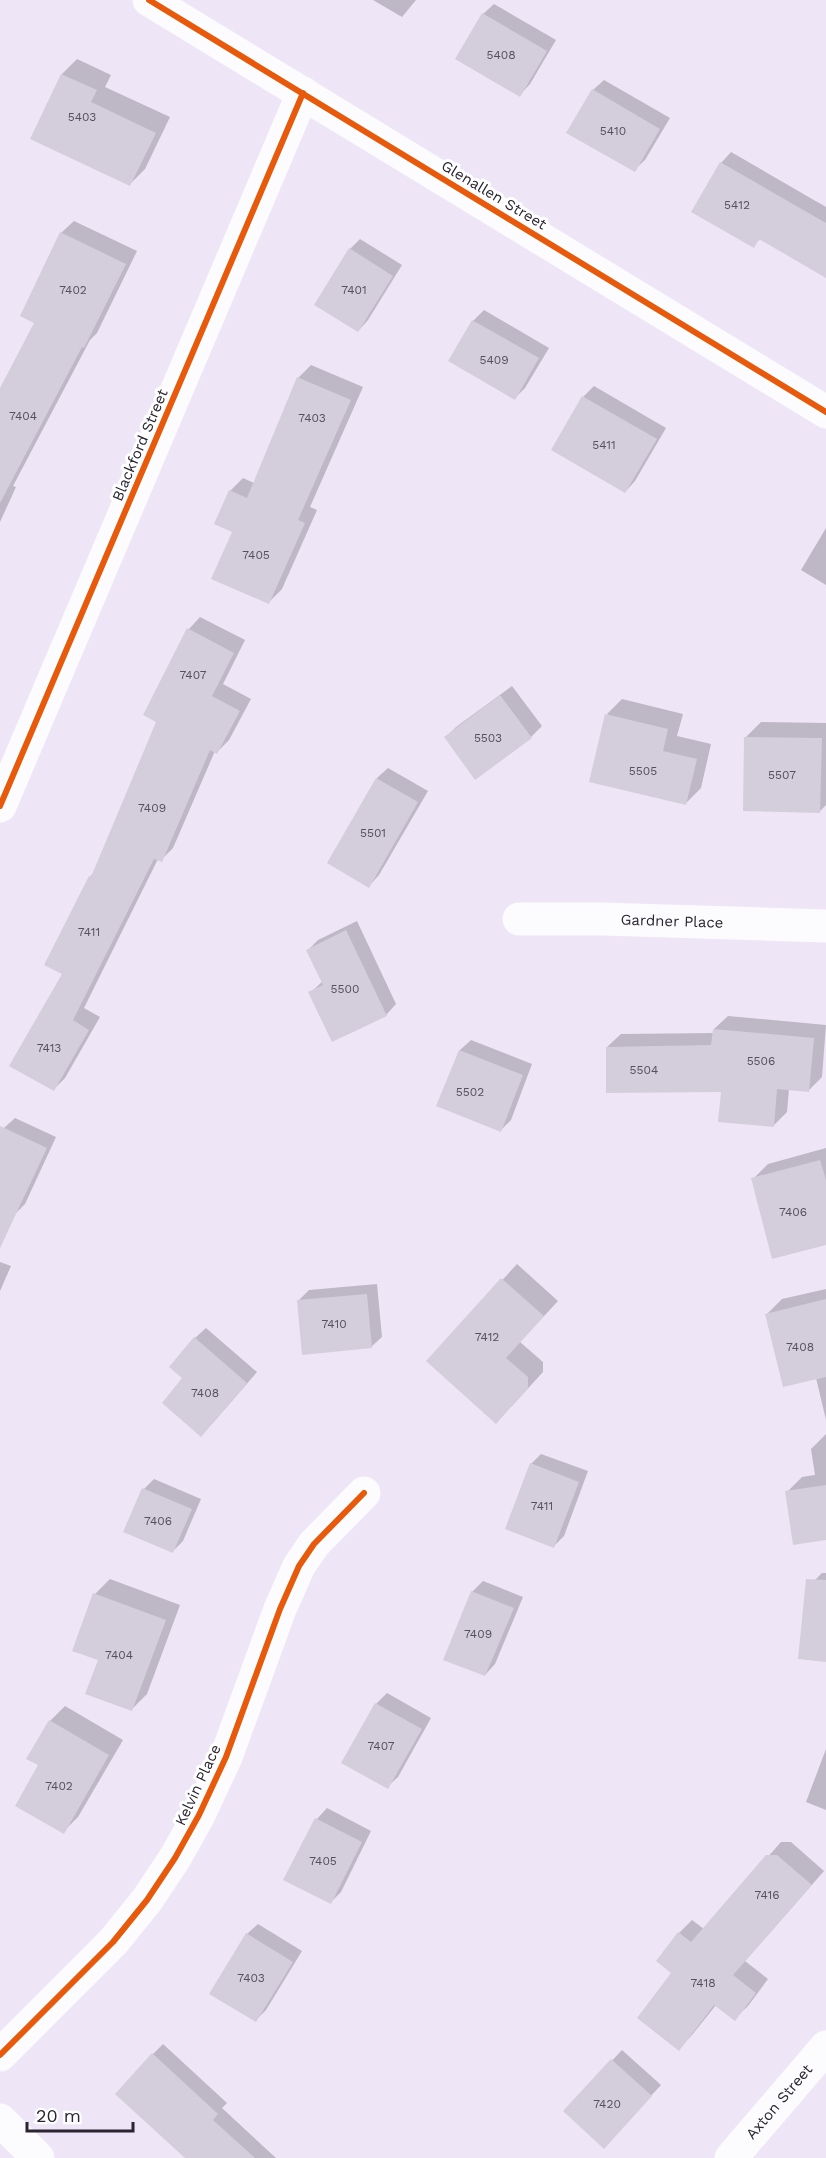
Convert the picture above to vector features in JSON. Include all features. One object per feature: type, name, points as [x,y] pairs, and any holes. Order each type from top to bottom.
[{"type":"street","name":"Glenallen Street","points":[[149,0],[826,412]]},
{"type":"street","name":"Blackford Street","points":[[0,806],[303,93]]},
{"type":"street","name":"Gardner Place","points":[[519,919],[602,919],[826,926]]},
{"type":"street","name":"Kelvin Place","points":[[0,2055],[113,1942],[147,1900],[175,1858],[199,1815],[226,1757],[280,1609],[299,1566],[314,1544],[364,1493]]},
{"type":"street","name":"Axton Street","points":[[731,2158],[826,2047]]},
{"type":"street","points":[[0,2120],[38,2158]]},
{"type":"building","points":[[482,13],[547,51],[520,97],[455,59]]},
{"type":"building","points":[[61,74],[97,90],[91,102],[156,133],[130,186],[30,139]]},
{"type":"building","points":[[592,89],[660,129],[635,172],[566,133]]},
{"type":"building","points":[[720,162],[826,223],[826,278],[759,239],[754,248],[691,212]]},
{"type":"building","points":[[60,232],[126,264],[84,348],[82,347],[0,503],[0,388],[34,323],[20,316]]},
{"type":"building","points":[[349,248],[393,276],[358,332],[314,305]]},
{"type":"building","points":[[472,320],[539,358],[515,400],[448,361]]},
{"type":"building","points":[[297,377],[351,400],[298,520],[305,523],[269,604],[211,579],[232,532],[214,524],[229,490],[247,498]]},
{"type":"building","points":[[582,396],[657,439],[625,493],[551,450]]},
{"type":"building","points":[[187,628],[234,653],[212,696],[240,711],[217,754],[210,750],[162,862],[154,859],[73,1020],[89,1030],[54,1091],[9,1066],[62,974],[44,965],[89,876],[91,877],[156,722],[143,715]]},
{"type":"building","points":[[500,695],[532,738],[475,780],[444,737]]},
{"type":"building","points":[[605,714],[668,729],[663,751],[697,759],[686,805],[589,782]]},
{"type":"building","points":[[744,737],[822,738],[820,813],[743,811]]},
{"type":"building","points":[[376,778],[418,802],[369,888],[327,863]]},
{"type":"building","points":[[346,930],[387,1016],[332,1042],[308,992],[323,985],[306,950]]},
{"type":"building","points":[[713,1029],[814,1038],[809,1092],[777,1089],[774,1127],[718,1122],[721,1092],[606,1093],[606,1047],[711,1045]]},
{"type":"building","points":[[459,1050],[523,1075],[501,1132],[436,1106]]},
{"type":"building","points":[[0,1126],[47,1148],[0,1248]]},
{"type":"building","points":[[820,1160],[826,1180],[826,1245],[772,1259],[751,1178]]},
{"type":"building","points":[[501,1278],[544,1316],[506,1358],[528,1377],[528,1388],[496,1424],[426,1361]]},
{"type":"building","points":[[367,1294],[372,1348],[302,1355],[297,1300]]},
{"type":"building","points":[[826,1299],[826,1377],[783,1387],[765,1314]]},
{"type":"building","points":[[194,1337],[247,1383],[201,1437],[162,1403],[182,1378],[169,1367]]},
{"type":"building","points":[[530,1463],[579,1482],[554,1548],[505,1529]]},
{"type":"building","points":[[826,1485],[826,1540],[793,1545],[785,1491]]},
{"type":"building","points":[[142,1488],[192,1509],[173,1553],[123,1532]]},
{"type":"building","points":[[806,1579],[826,1580],[826,1662],[798,1659]]},
{"type":"building","points":[[471,1591],[514,1608],[485,1676],[443,1660]]},
{"type":"building","points":[[93,1593],[166,1620],[132,1711],[85,1694],[98,1660],[72,1651]]},
{"type":"building","points":[[375,1703],[422,1729],[388,1789],[341,1763]]},
{"type":"building","points":[[49,1720],[109,1755],[64,1834],[15,1806],[38,1765],[26,1759]]},
{"type":"building","points":[[315,1818],[362,1842],[331,1904],[283,1880]]},
{"type":"building","points":[[766,1855],[777,1855],[812,1885],[733,1975],[756,1993],[735,2021],[714,2005],[679,2051],[637,2018],[671,1973],[656,1961],[678,1932],[691,1942]]},
{"type":"building","points":[[246,1933],[293,1962],[256,2022],[209,1994]]},
{"type":"building","points":[[152,2053],[218,2114],[213,2120],[255,2158],[185,2158],[115,2094]]},
{"type":"building","points":[[611,2059],[652,2096],[604,2149],[563,2111]]},
{"type":"cycle path","points":[[149,0],[826,412]]},
{"type":"cycle path","points":[[0,806],[303,93]]},
{"type":"cycle path","points":[[0,2055],[113,1942],[147,1900],[175,1858],[199,1815],[226,1757],[280,1609],[299,1566],[314,1544],[364,1493]]}]
